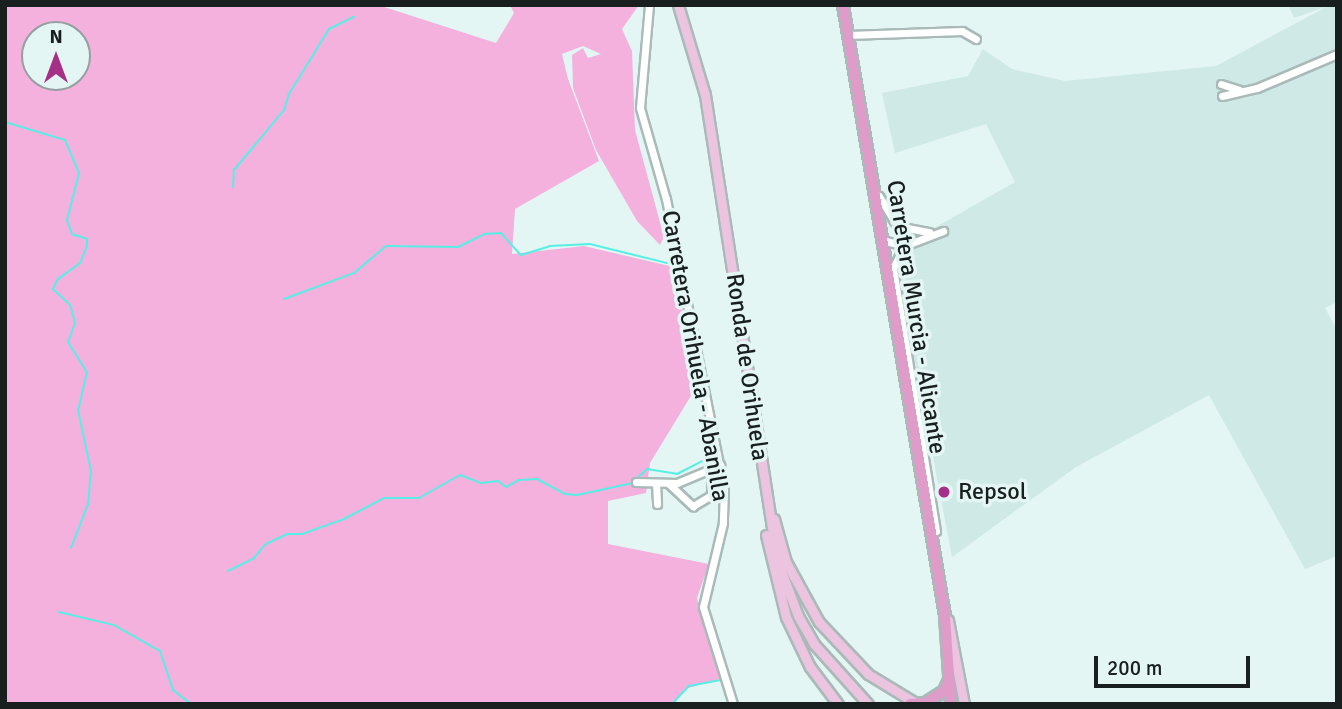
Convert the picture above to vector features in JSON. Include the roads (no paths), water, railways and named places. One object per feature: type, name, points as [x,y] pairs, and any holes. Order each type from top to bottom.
[{"type":"highway","name":"Carretera Murcia - Alicante","points":[[843,5],[943,590],[951,704]]},
{"type":"highway","points":[[912,703],[930,703],[944,691],[950,678]]},
{"type":"main road","name":"Ronda de Orihuela","points":[[678,5],[705,95],[771,532],[785,587],[814,643],[867,703]]},
{"type":"main road","points":[[747,369],[774,521],[792,573],[819,622],[847,656],[884,686],[912,703]]},
{"type":"main road","points":[[757,439],[765,527],[779,599],[798,647],[838,704]]},
{"type":"main road","points":[[947,619],[964,704]]},
{"type":"street","name":"Carretera Orihuela - Abanilla","points":[[649,5],[640,83],[643,129],[666,199],[720,465],[723,523],[703,607],[733,704]]},
{"type":"street","points":[[837,5],[851,57]]},
{"type":"street","points":[[848,35],[962,32],[976,39]]},
{"type":"street","points":[[1222,96],[1247,91],[1337,54]]},
{"type":"street","points":[[1221,84],[1247,91]]},
{"type":"street","points":[[870,168],[887,215],[910,232]]},
{"type":"street","points":[[943,232],[904,246],[882,240],[899,233],[943,232]]},
{"type":"street","points":[[899,233],[905,238],[904,246],[893,268],[943,590]]},
{"type":"street","points":[[636,482],[669,484],[720,465]]},
{"type":"street","points":[[669,484],[693,506],[711,495],[711,468]]},
{"type":"street","points":[[656,483],[657,504]]},
{"type":"waterway","points":[[233,187],[234,170],[284,110],[289,94],[329,29],[354,17]]},
{"type":"waterway","points":[[5,122],[65,140],[79,173],[67,220],[72,234],[87,239],[87,246],[80,263],[58,279],[53,289],[70,305],[75,323],[68,342],[87,372],[78,410],[91,471],[88,504],[71,548]]},
{"type":"waterway","points":[[284,299],[354,273],[386,246],[458,247],[485,234],[501,233],[521,255],[550,246],[590,244],[675,265]]},
{"type":"waterway","points":[[636,479],[647,469],[677,474],[709,458]]},
{"type":"waterway","points":[[228,571],[253,559],[266,544],[287,534],[302,534],[344,519],[384,498],[419,498],[460,475],[481,483],[498,481],[506,487],[519,480],[537,479],[565,494],[577,495],[633,483]]},
{"type":"waterway","points":[[59,612],[114,625],[160,651],[173,690],[191,704]]},
{"type":"waterway","points":[[672,704],[689,686],[720,680]]},
{"type":"place","name":"Repsol","points":[[944,492]]}]
